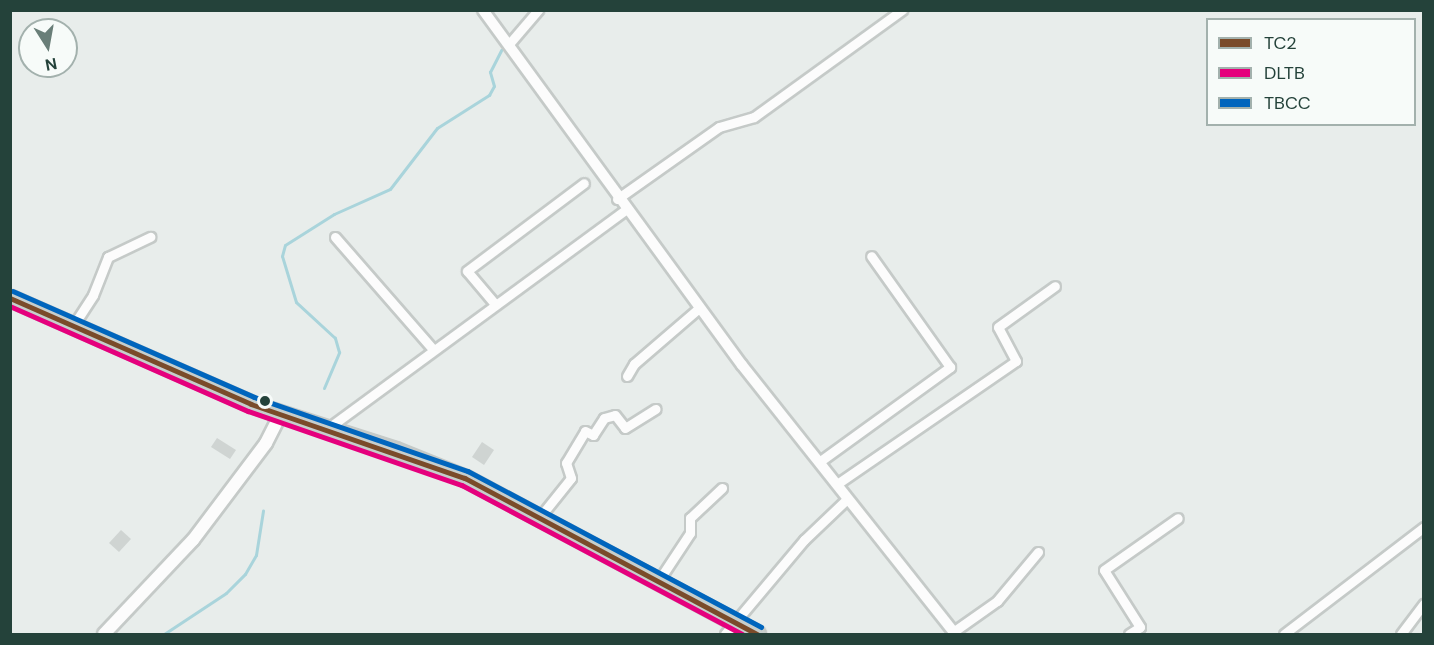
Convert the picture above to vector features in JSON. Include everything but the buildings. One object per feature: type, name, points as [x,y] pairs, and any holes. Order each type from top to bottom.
[{"type":"highway","points":[[10,298],[281,414],[446,470],[657,583],[729,628],[756,634]]},
{"type":"main road","points":[[104,634],[193,540],[266,443],[281,414]]},
{"type":"street","points":[[483,10],[617,199],[699,308],[954,633],[997,601],[1038,552]]},
{"type":"street","points":[[509,44],[538,10]]},
{"type":"street","points":[[617,199],[719,127],[754,117],[902,10]]},
{"type":"street","points":[[495,304],[467,271],[584,183]]},
{"type":"street","points":[[326,429],[432,348],[625,210]]},
{"type":"street","points":[[73,326],[93,295],[108,258],[150,237]]},
{"type":"street","points":[[335,237],[432,348]]},
{"type":"street","points":[[819,462],[950,367],[871,256]]},
{"type":"street","points":[[837,484],[1016,361],[999,327],[1055,286]]},
{"type":"street","points":[[627,376],[634,364],[699,308]]},
{"type":"street","points":[[539,518],[571,478],[566,463],[585,431],[593,435],[604,418],[615,415],[626,428],[655,409]]},
{"type":"street","points":[[657,583],[690,533],[690,518],[722,488]]},
{"type":"street","points":[[729,628],[804,540],[847,499]]},
{"type":"street","points":[[1129,634],[1140,627],[1104,570],[1178,518]]},
{"type":"street","points":[[1284,634],[1424,528]]},
{"type":"street","points":[[1401,634],[1424,604]]},
{"type":"waterway","points":[[324,388],[339,352],[335,338],[296,302],[282,256],[285,245],[334,214],[390,189],[437,128],[489,95],[494,86],[490,72],[501,50]]},
{"type":"waterway","points":[[164,634],[226,593],[245,574],[256,555],[263,511]]},
{"type":"transit line","name":"TBCC","points":[[13,291],[254,397],[468,471],[761,627]]},
{"type":"transit line","name":"TC2","points":[[10,298],[251,404],[465,478],[757,634]]},
{"type":"transit line","name":"DLTB","points":[[10,306],[248,411],[462,485],[742,634]]}]
